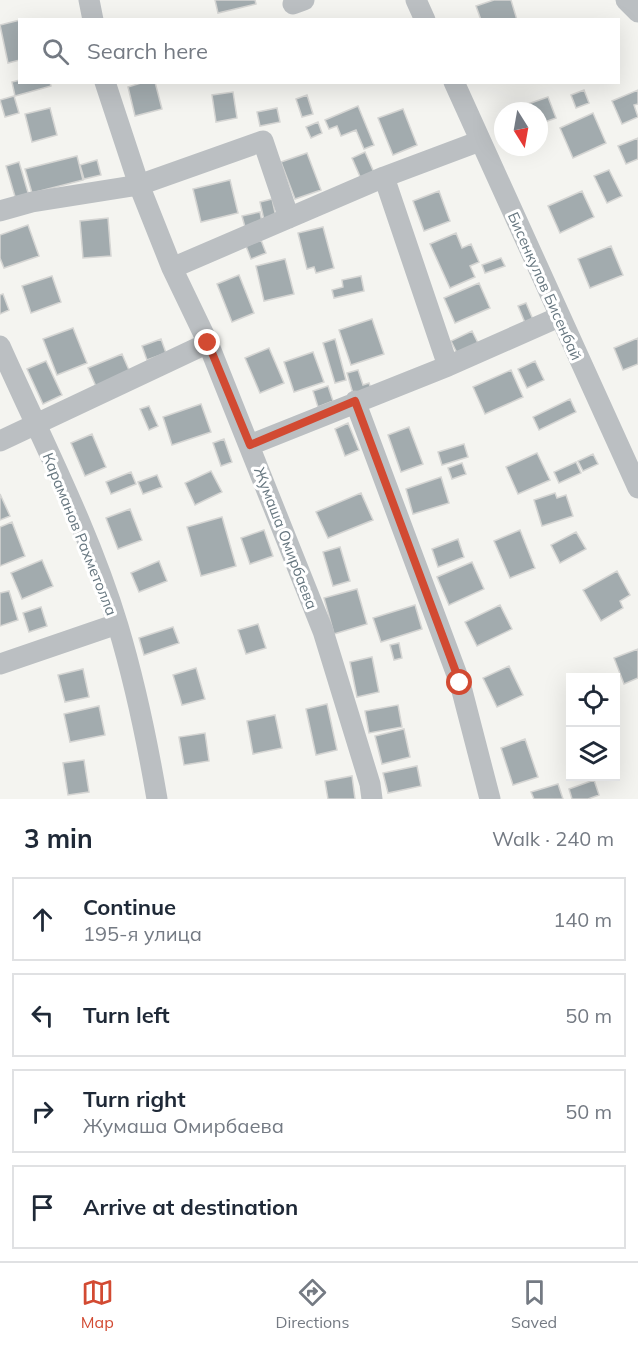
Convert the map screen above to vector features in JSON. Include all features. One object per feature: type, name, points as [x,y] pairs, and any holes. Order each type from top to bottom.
[{"type":"street","points":[[89,0],[93,18]]},
{"type":"street","points":[[416,0],[424,18]]},
{"type":"street","points":[[626,0],[638,12]]},
{"type":"street","name":"Жумаша Омирбаева","points":[[106,84],[139,184],[172,267],[208,343],[250,445],[322,631],[370,784],[372,799]]},
{"type":"street","name":"Бисенкулов Бисенбай","points":[[455,84],[558,316],[638,488]]},
{"type":"street","points":[[0,211],[33,202],[139,184],[263,141],[289,218]]},
{"type":"street","points":[[172,267],[384,177],[480,141]]},
{"type":"street","points":[[384,177],[448,366]]},
{"type":"street","points":[[250,445],[355,401],[448,366],[558,316]]},
{"type":"street","points":[[0,441],[208,343]]},
{"type":"street","name":"Караманов Рахметолла","points":[[0,346],[87,544],[117,624],[142,714],[157,799]]},
{"type":"street","points":[[355,401],[460,683],[490,799]]},
{"type":"street","points":[[0,664],[117,624]]},
{"type":"building","points":[[215,0],[255,0],[256,4],[218,13]]},
{"type":"building","points":[[494,0],[511,0],[516,18],[480,18],[476,6]]},
{"type":"building","points":[[18,20],[18,60],[8,63],[0,25]]},
{"type":"building","points":[[18,80],[18,84],[50,84],[51,86],[15,96],[12,82]]},
{"type":"building","points":[[138,84],[156,84],[162,109],[135,116],[128,87]]},
{"type":"building","points":[[584,90],[589,103],[576,108],[571,95]]},
{"type":"building","points":[[638,90],[638,104],[634,105],[638,117],[622,124],[612,101]]},
{"type":"building","points":[[233,92],[237,118],[216,122],[212,95]]},
{"type":"building","points":[[307,95],[313,114],[302,117],[296,99]]},
{"type":"building","points":[[14,96],[19,113],[5,117],[0,100]]},
{"type":"building","points":[[548,97],[556,118],[548,121],[548,102],[534,102]]},
{"type":"building","points":[[358,106],[374,145],[364,149],[356,130],[341,136],[337,126],[329,129],[325,120]]},
{"type":"building","points":[[50,108],[57,135],[32,142],[25,114]]},
{"type":"building","points":[[277,108],[280,122],[260,126],[257,112]]},
{"type":"building","points":[[403,109],[417,145],[393,155],[378,118]]},
{"type":"building","points":[[593,113],[606,143],[573,158],[560,128]]},
{"type":"building","points":[[318,122],[322,133],[311,138],[306,127]]},
{"type":"building","points":[[638,138],[638,159],[626,164],[618,146]]},
{"type":"building","points":[[365,152],[375,175],[362,181],[352,158]]},
{"type":"building","points":[[307,153],[321,190],[295,199],[281,162]]},
{"type":"building","points":[[77,156],[83,180],[32,193],[25,169]]},
{"type":"building","points":[[97,160],[101,175],[84,179],[80,165]]},
{"type":"building","points":[[19,162],[29,196],[16,200],[6,166]]},
{"type":"building","points":[[609,170],[622,196],[607,203],[594,176]]},
{"type":"building","points":[[230,180],[238,213],[201,222],[193,189]]},
{"type":"building","points":[[439,191],[450,221],[424,231],[413,201]]},
{"type":"building","points":[[582,191],[594,217],[560,233],[548,206]]},
{"type":"building","points":[[272,199],[276,217],[264,220],[260,202]]},
{"type":"building","points":[[260,212],[262,222],[245,227],[242,216]]},
{"type":"building","points":[[108,218],[111,256],[83,258],[80,221]]},
{"type":"building","points":[[28,225],[39,256],[4,268],[0,258],[0,235]]},
{"type":"building","points":[[323,227],[334,268],[316,273],[314,267],[307,269],[298,233]]},
{"type":"building","points":[[456,233],[462,248],[471,244],[479,262],[470,266],[475,277],[450,288],[430,244]]},
{"type":"building","points":[[261,240],[266,253],[251,259],[246,246]]},
{"type":"building","points":[[611,246],[623,275],[590,288],[578,259]]},
{"type":"building","points":[[501,258],[505,266],[485,273],[482,265]]},
{"type":"building","points":[[285,259],[294,294],[264,301],[256,266]]},
{"type":"building","points":[[239,275],[254,313],[232,322],[217,284]]},
{"type":"building","points":[[52,276],[61,302],[31,313],[22,286]]},
{"type":"building","points":[[361,276],[364,291],[334,298],[332,290],[343,287],[342,280]]},
{"type":"building","points":[[479,283],[490,308],[455,323],[444,298]]},
{"type":"building","points":[[3,294],[9,310],[0,314],[0,295]]},
{"type":"building","points":[[526,303],[534,322],[526,325],[518,306]]},
{"type":"building","points":[[372,319],[384,354],[351,365],[339,330]]},
{"type":"building","points":[[73,328],[87,363],[57,375],[43,339]]},
{"type":"building","points":[[472,331],[481,349],[460,359],[451,341]]},
{"type":"building","points":[[638,338],[638,364],[623,370],[614,348]]},
{"type":"building","points":[[161,339],[166,353],[147,360],[142,346]]},
{"type":"building","points":[[335,339],[346,380],[335,383],[323,343]]},
{"type":"building","points":[[269,348],[284,383],[260,393],[245,358]]},
{"type":"building","points":[[313,352],[324,382],[294,392],[284,362]]},
{"type":"building","points":[[122,354],[132,377],[98,391],[88,368]]},
{"type":"building","points":[[46,361],[62,395],[43,404],[27,369]]},
{"type":"building","points":[[535,361],[544,380],[527,388],[518,369]]},
{"type":"building","points":[[358,370],[363,385],[369,383],[372,392],[354,397],[347,373]]},
{"type":"building","points":[[511,370],[523,397],[485,414],[473,387]]},
{"type":"building","points":[[328,386],[333,401],[318,407],[313,391]]},
{"type":"building","points":[[570,399],[576,412],[539,430],[533,417]]},
{"type":"building","points":[[201,404],[211,432],[172,445],[163,417]]},
{"type":"building","points":[[149,406],[158,426],[149,430],[140,409]]},
{"type":"building","points":[[348,423],[359,450],[345,456],[335,429]]},
{"type":"building","points":[[409,427],[423,464],[401,472],[388,435]]},
{"type":"building","points":[[92,434],[106,467],[85,476],[71,443]]},
{"type":"building","points":[[224,439],[232,462],[221,466],[213,443]]},
{"type":"building","points":[[464,444],[468,457],[442,465],[438,452]]},
{"type":"building","points":[[537,453],[550,480],[518,494],[506,467]]},
{"type":"building","points":[[593,454],[598,464],[583,471],[578,461]]},
{"type":"building","points":[[576,462],[581,473],[559,483],[554,472]]},
{"type":"building","points":[[462,463],[466,474],[452,479],[448,468]]},
{"type":"building","points":[[211,471],[222,492],[195,505],[185,483]]},
{"type":"building","points":[[131,472],[136,484],[111,494],[106,482]]},
{"type":"building","points":[[157,475],[162,487],[143,494],[138,482]]},
{"type":"building","points":[[441,477],[449,503],[413,514],[406,489]]},
{"type":"building","points":[[361,493],[373,520],[328,538],[316,512]]},
{"type":"building","points":[[555,493],[557,498],[566,495],[573,516],[542,526],[534,500]]},
{"type":"building","points":[[0,494],[10,516],[0,520]]},
{"type":"building","points":[[130,509],[142,540],[118,549],[106,518]]},
{"type":"building","points":[[222,517],[236,566],[201,576],[187,527]]},
{"type":"building","points":[[12,522],[25,556],[0,566],[0,527]]},
{"type":"building","points":[[264,530],[273,556],[250,564],[241,538]]},
{"type":"building","points":[[520,530],[535,568],[510,578],[494,541]]},
{"type":"building","points":[[576,532],[586,549],[560,563],[551,545]]},
{"type":"building","points":[[458,539],[464,557],[438,567],[432,549]]},
{"type":"building","points":[[340,547],[350,581],[333,586],[323,552]]},
{"type":"building","points":[[42,560],[53,586],[22,599],[11,573]]},
{"type":"building","points":[[159,561],[167,581],[139,592],[131,573]]},
{"type":"building","points":[[472,562],[484,589],[449,605],[437,577]]},
{"type":"building","points":[[617,571],[630,595],[620,601],[623,608],[601,621],[583,590]]},
{"type":"building","points":[[357,589],[367,624],[334,634],[324,598]]},
{"type":"building","points":[[9,591],[18,620],[0,626],[0,593]]},
{"type":"building","points":[[415,605],[422,629],[381,642],[373,618]]},
{"type":"building","points":[[500,605],[512,629],[477,646],[465,622]]},
{"type":"building","points":[[41,607],[47,626],[29,632],[23,613]]},
{"type":"building","points":[[258,624],[266,648],[246,654],[238,630]]},
{"type":"building","points":[[173,627],[179,643],[144,655],[139,638]]},
{"type":"building","points":[[399,643],[402,658],[394,660],[390,645]]},
{"type":"building","points":[[638,649],[638,678],[624,684],[614,658]]},
{"type":"building","points":[[372,657],[379,692],[357,697],[350,662]]},
{"type":"building","points":[[509,666],[523,695],[497,707],[483,678]]},
{"type":"building","points":[[196,668],[205,699],[182,705],[173,675]]},
{"type":"building","points":[[83,669],[89,697],[65,702],[58,675]]},
{"type":"building","points":[[327,704],[337,750],[316,755],[306,709]]},
{"type":"building","points":[[398,705],[402,727],[369,733],[365,711]]},
{"type":"building","points":[[99,706],[105,735],[70,742],[64,714]]},
{"type":"building","points":[[275,715],[282,748],[253,754],[247,721]]},
{"type":"building","points":[[404,729],[410,757],[382,764],[375,736]]},
{"type":"building","points":[[205,733],[209,761],[184,765],[179,737]]},
{"type":"building","points":[[525,739],[538,777],[513,785],[501,748]]},
{"type":"building","points":[[84,760],[89,792],[68,795],[63,763]]},
{"type":"building","points":[[417,766],[421,786],[388,793],[383,773]]},
{"type":"building","points":[[352,776],[355,799],[328,799],[325,781]]},
{"type":"building","points":[[594,781],[599,795],[588,799],[572,799],[569,789]]},
{"type":"building","points":[[558,784],[563,799],[534,799],[531,792]]},
{"type":"route","points":[[208,343],[250,445],[355,401],[460,683]]}]
